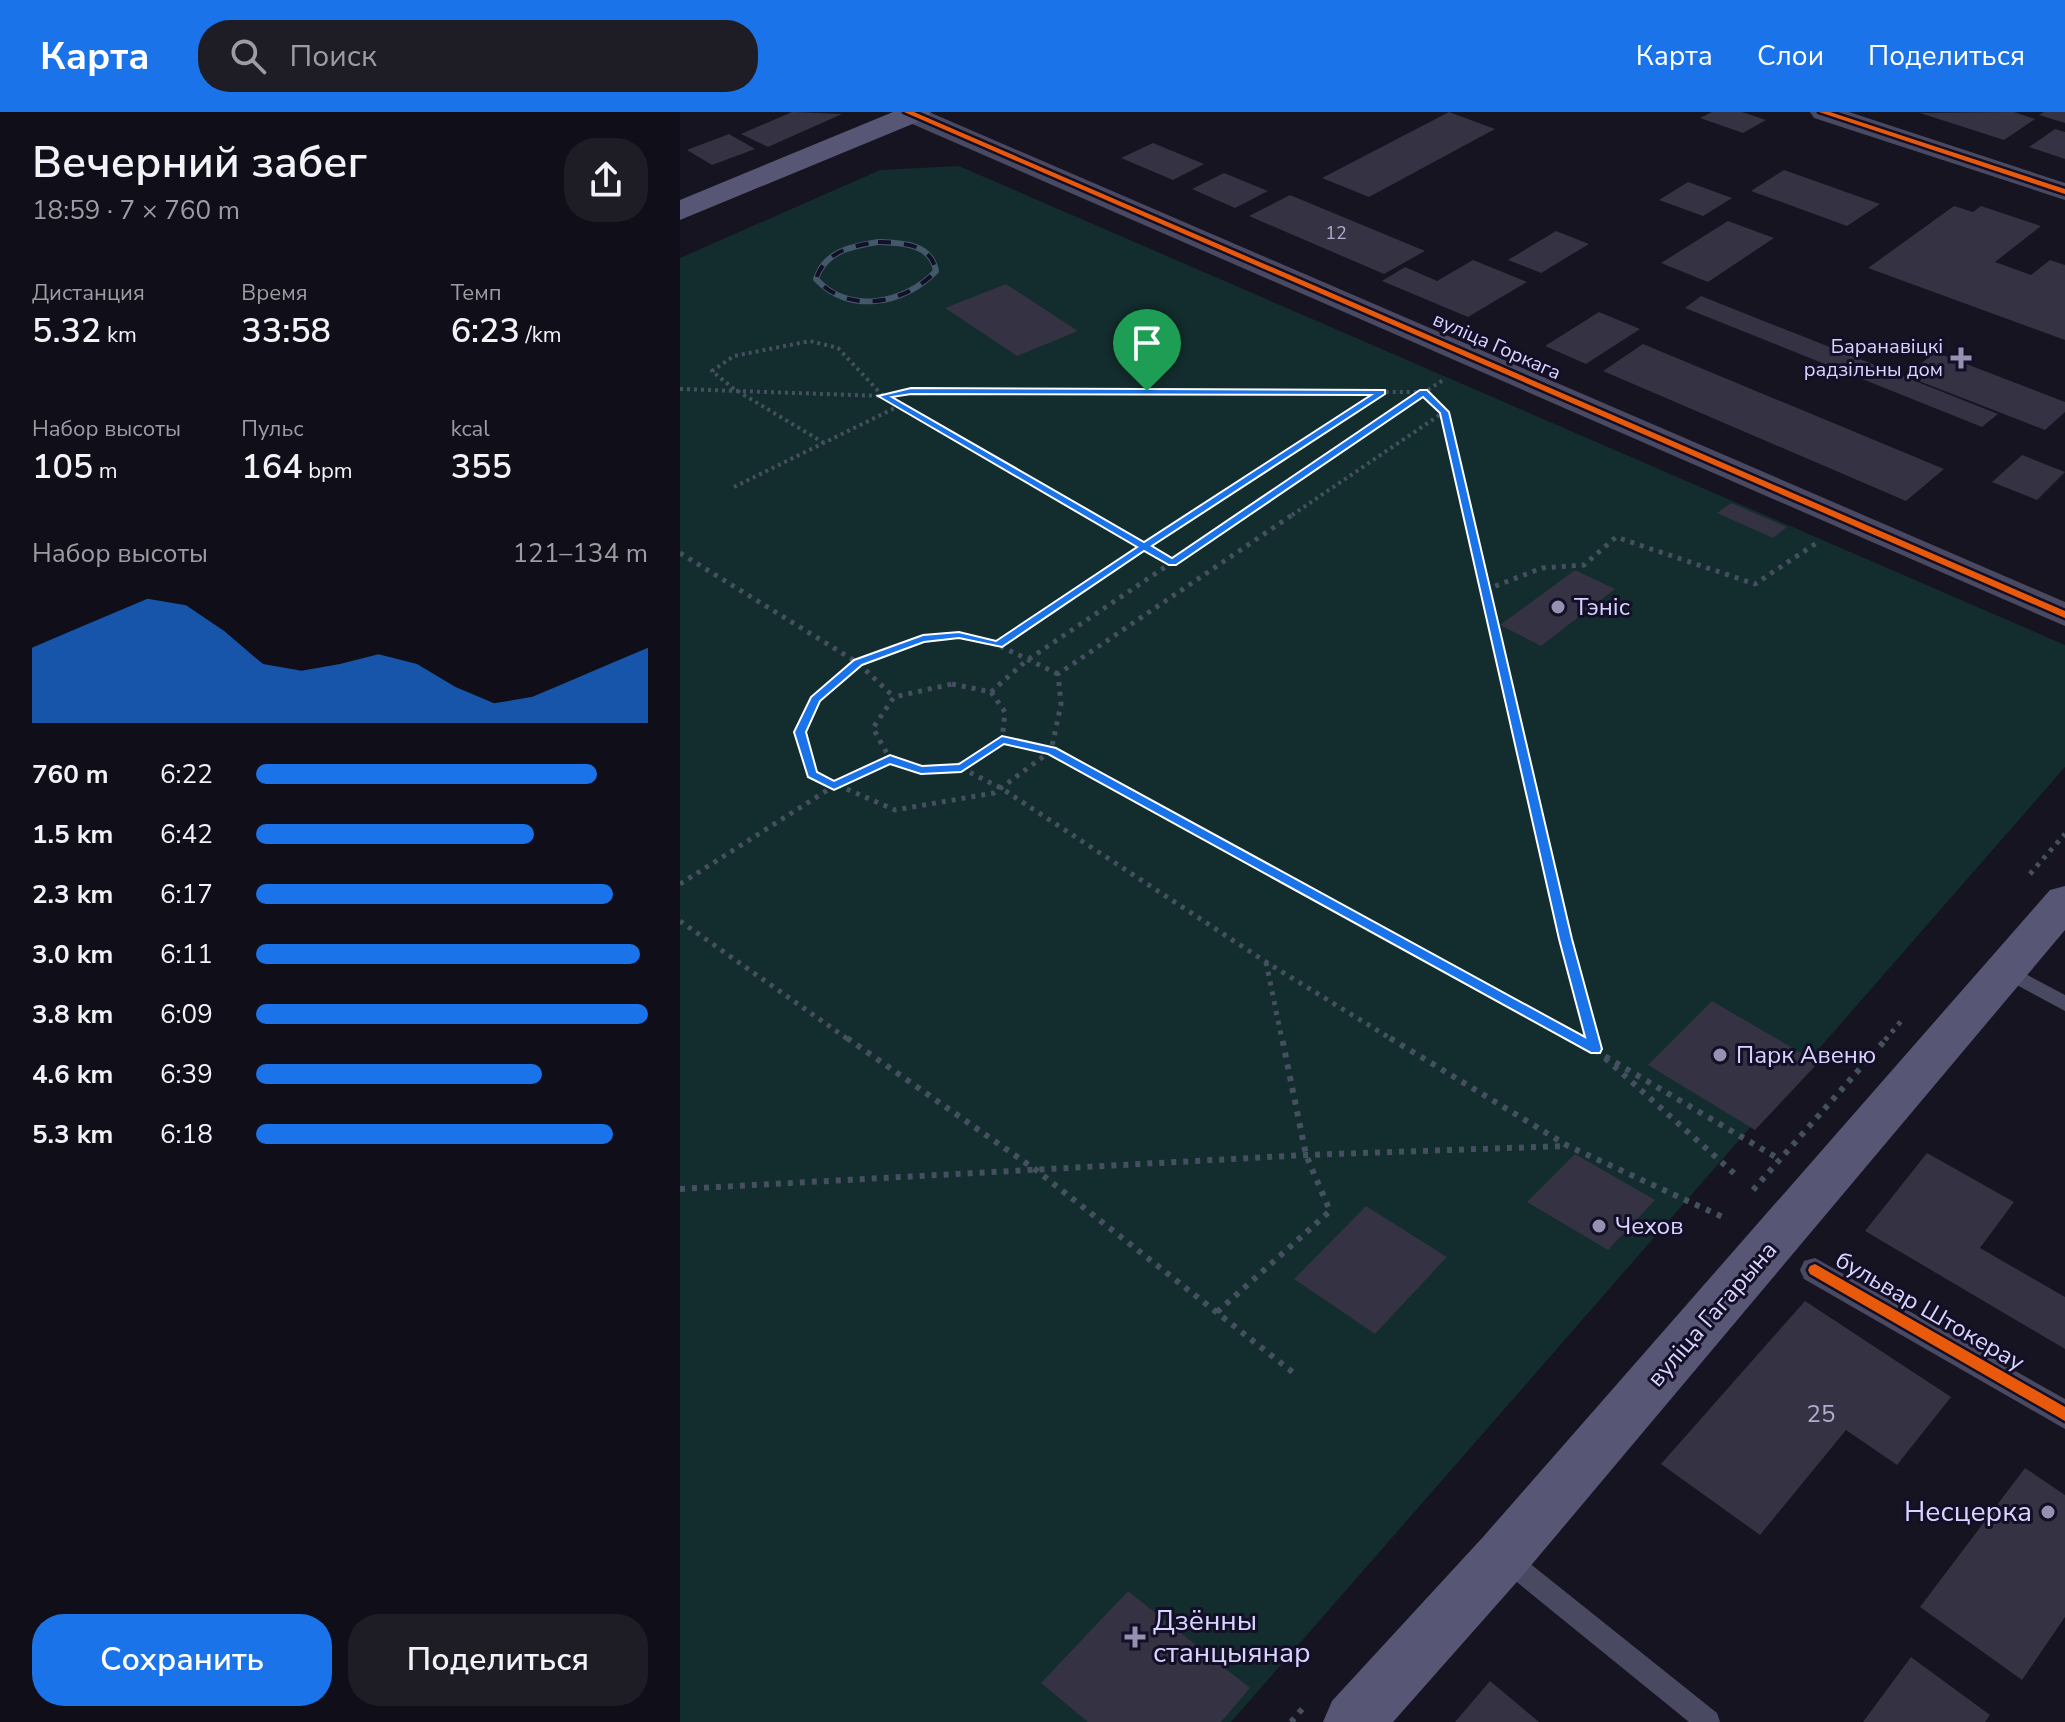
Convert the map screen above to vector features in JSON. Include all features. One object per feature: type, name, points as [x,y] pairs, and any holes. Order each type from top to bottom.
[{"type":"main road","points":[[680,211],[915,113]]},
{"type":"main road","name":"вуліца Гагарына","points":[[1353,1722],[1503,1556],[2065,901]]},
{"type":"street","points":[[1823,112],[2065,192]]},
{"type":"street","name":"вуліца Горкага","points":[[915,113],[2065,615]]},
{"type":"street","name":"бульвар Штокерау","points":[[1815,1270],[2065,1415]]},
{"type":"lane","points":[[2005,970],[2065,1004]]},
{"type":"lane","points":[[1503,1556],[1696,1718]]},
{"type":"path","points":[[824,443],[734,389],[712,371],[734,356],[810,341],[838,348],[883,396],[1173,563]]},
{"type":"path","points":[[991,692],[1026,661],[1453,373]]},
{"type":"path","points":[[680,389],[883,396],[911,391],[1424,392],[1444,412],[1565,939],[1595,1049],[1736,1175]]},
{"type":"path","points":[[998,645],[1382,392]]},
{"type":"path","points":[[734,487],[900,406]]},
{"type":"path","points":[[1058,674],[1444,412]]},
{"type":"path","points":[[1485,590],[1542,568],[1584,565],[1616,537],[1755,584],[1828,536]]},
{"type":"path","points":[[680,553],[858,663],[894,697]]},
{"type":"path","points":[[959,635],[998,645],[1058,674],[1061,704],[1051,751],[1001,788],[979,798],[895,810],[812,774],[800,732],[815,699],[858,663],[923,638],[959,635]]},
{"type":"path","points":[[1002,740],[1005,712],[991,692],[952,684],[894,697],[873,728],[890,759],[921,770],[961,768],[1001,788],[1266,962],[1568,1146],[1727,1219]]},
{"type":"path","points":[[961,768],[1002,740],[1051,751],[1595,1049],[1779,1159]]},
{"type":"path","points":[[680,884],[834,786],[890,759]]},
{"type":"path","points":[[680,921],[1036,1170],[1295,1374]]},
{"type":"path","points":[[1217,1312],[1330,1211],[1306,1155],[1266,962]]},
{"type":"path","points":[[680,1189],[1306,1155],[1568,1146]]},
{"type":"green space","points":[[959,166],[2065,645],[2065,767],[1231,1722],[680,1722],[680,258],[880,170]]},
{"type":"building","points":[[792,112],[842,114],[768,147],[741,134]]},
{"type":"building","points":[[1449,112],[1495,129],[1369,197],[1322,178]]},
{"type":"building","points":[[1712,112],[1742,112],[1766,120],[1743,133],[1700,118]]},
{"type":"building","points":[[2014,112],[2035,119],[2004,140],[1920,113]]},
{"type":"building","points":[[2044,112],[2065,112],[2065,123],[2039,115]]},
{"type":"building","points":[[2055,129],[2065,132],[2065,159],[2029,147]]},
{"type":"building","points":[[729,134],[755,149],[712,165],[687,150]]},
{"type":"building","points":[[1153,143],[1204,164],[1173,180],[1121,158]]},
{"type":"building","points":[[1784,170],[1880,204],[1847,226],[1751,191]]},
{"type":"building","points":[[1224,173],[1268,191],[1235,208],[1192,189]]},
{"type":"building","points":[[1688,182],[1732,198],[1703,216],[1659,200]]},
{"type":"building","points":[[1290,195],[1425,251],[1384,274],[1249,216]]},
{"type":"building","points":[[1954,206],[1973,212],[1981,206],[2041,226],[1995,262],[2031,275],[2050,260],[2065,265],[2065,340],[1868,268]]},
{"type":"building","points":[[1728,221],[1774,238],[1708,282],[1661,263]]},
{"type":"building","points":[[1556,231],[1589,244],[1541,273],[1508,260]]},
{"type":"building","points":[[1473,260],[1527,282],[1468,317],[1382,281],[1405,267],[1437,281]]},
{"type":"building","points":[[1006,284],[1078,331],[1017,356],[945,308]]},
{"type":"building","points":[[1701,296],[1998,414],[1982,427],[1685,308]]},
{"type":"building","points":[[1599,312],[1640,329],[1586,364],[1545,346]]},
{"type":"building","points":[[1643,344],[1944,469],[1906,501],[1603,371]]},
{"type":"building","points":[[1935,352],[2065,402],[2065,412],[2045,430],[1906,376]]},
{"type":"building","points":[[2022,455],[2065,472],[2037,500],[1992,482]]},
{"type":"building","points":[[1731,503],[1787,527],[1773,538],[1717,513]]},
{"type":"building","name":"Тэніс","points":[[1575,570],[1615,589],[1541,646],[1500,625]]},
{"type":"building","points":[[1712,1001],[1818,1063],[1755,1130],[1648,1065]]},
{"type":"building","points":[[1927,1153],[2014,1202],[1980,1248],[2065,1297],[2065,1349],[1865,1231]]},
{"type":"building","name":"Чехов","points":[[1575,1154],[1655,1200],[1608,1250],[1527,1202]]},
{"type":"building","points":[[1366,1206],[1447,1257],[1375,1334],[1294,1279]]},
{"type":"building","points":[[1805,1301],[1951,1397],[1897,1465],[1846,1430],[1760,1535],[1661,1464]]},
{"type":"building","points":[[2025,1468],[2065,1495],[2065,1617],[2022,1680],[1920,1607]]},
{"type":"building","name":"Дзённы станцыянар","points":[[1128,1591],[1250,1688],[1221,1722],[1088,1722],[1041,1683]]},
{"type":"building","points":[[1911,1657],[1990,1715],[1985,1722],[1863,1722]]},
{"type":"building","points":[[1490,1681],[1539,1722],[1455,1722]]},
{"type":"railway","points":[[878,242],[914,246],[928,255],[936,271],[909,291],[877,301],[844,298],[816,279],[833,256],[849,248],[878,242]]},
{"type":"cycle path","points":[[908,112],[2065,615]]},
{"type":"cycle path","points":[[1823,112],[2065,192]]},
{"type":"cycle path","points":[[1815,1270],[2065,1415]]},
{"type":"place","name":"Баранавіцкі радзільны дом","points":[[1961,358]]},
{"type":"place","name":"Тэніс","points":[[1558,607]]},
{"type":"place","name":"Парк Авеню","points":[[1720,1055]]},
{"type":"place","name":"Чехов","points":[[1599,1226]]},
{"type":"place","name":"Несцерка","points":[[2048,1512]]},
{"type":"place","name":"Дзённы станцыянар","points":[[1135,1637]]},
{"type":"route","points":[[1147,391],[911,391],[883,396],[1063,499],[1144,546],[1173,563],[1424,392],[1444,412],[1565,939],[1595,1049],[1051,751],[1002,740],[961,768],[921,770],[890,759],[834,786],[812,774],[800,732],[815,699],[858,663],[923,638],[959,635],[998,645],[1144,546],[1382,392],[1147,391]]}]
